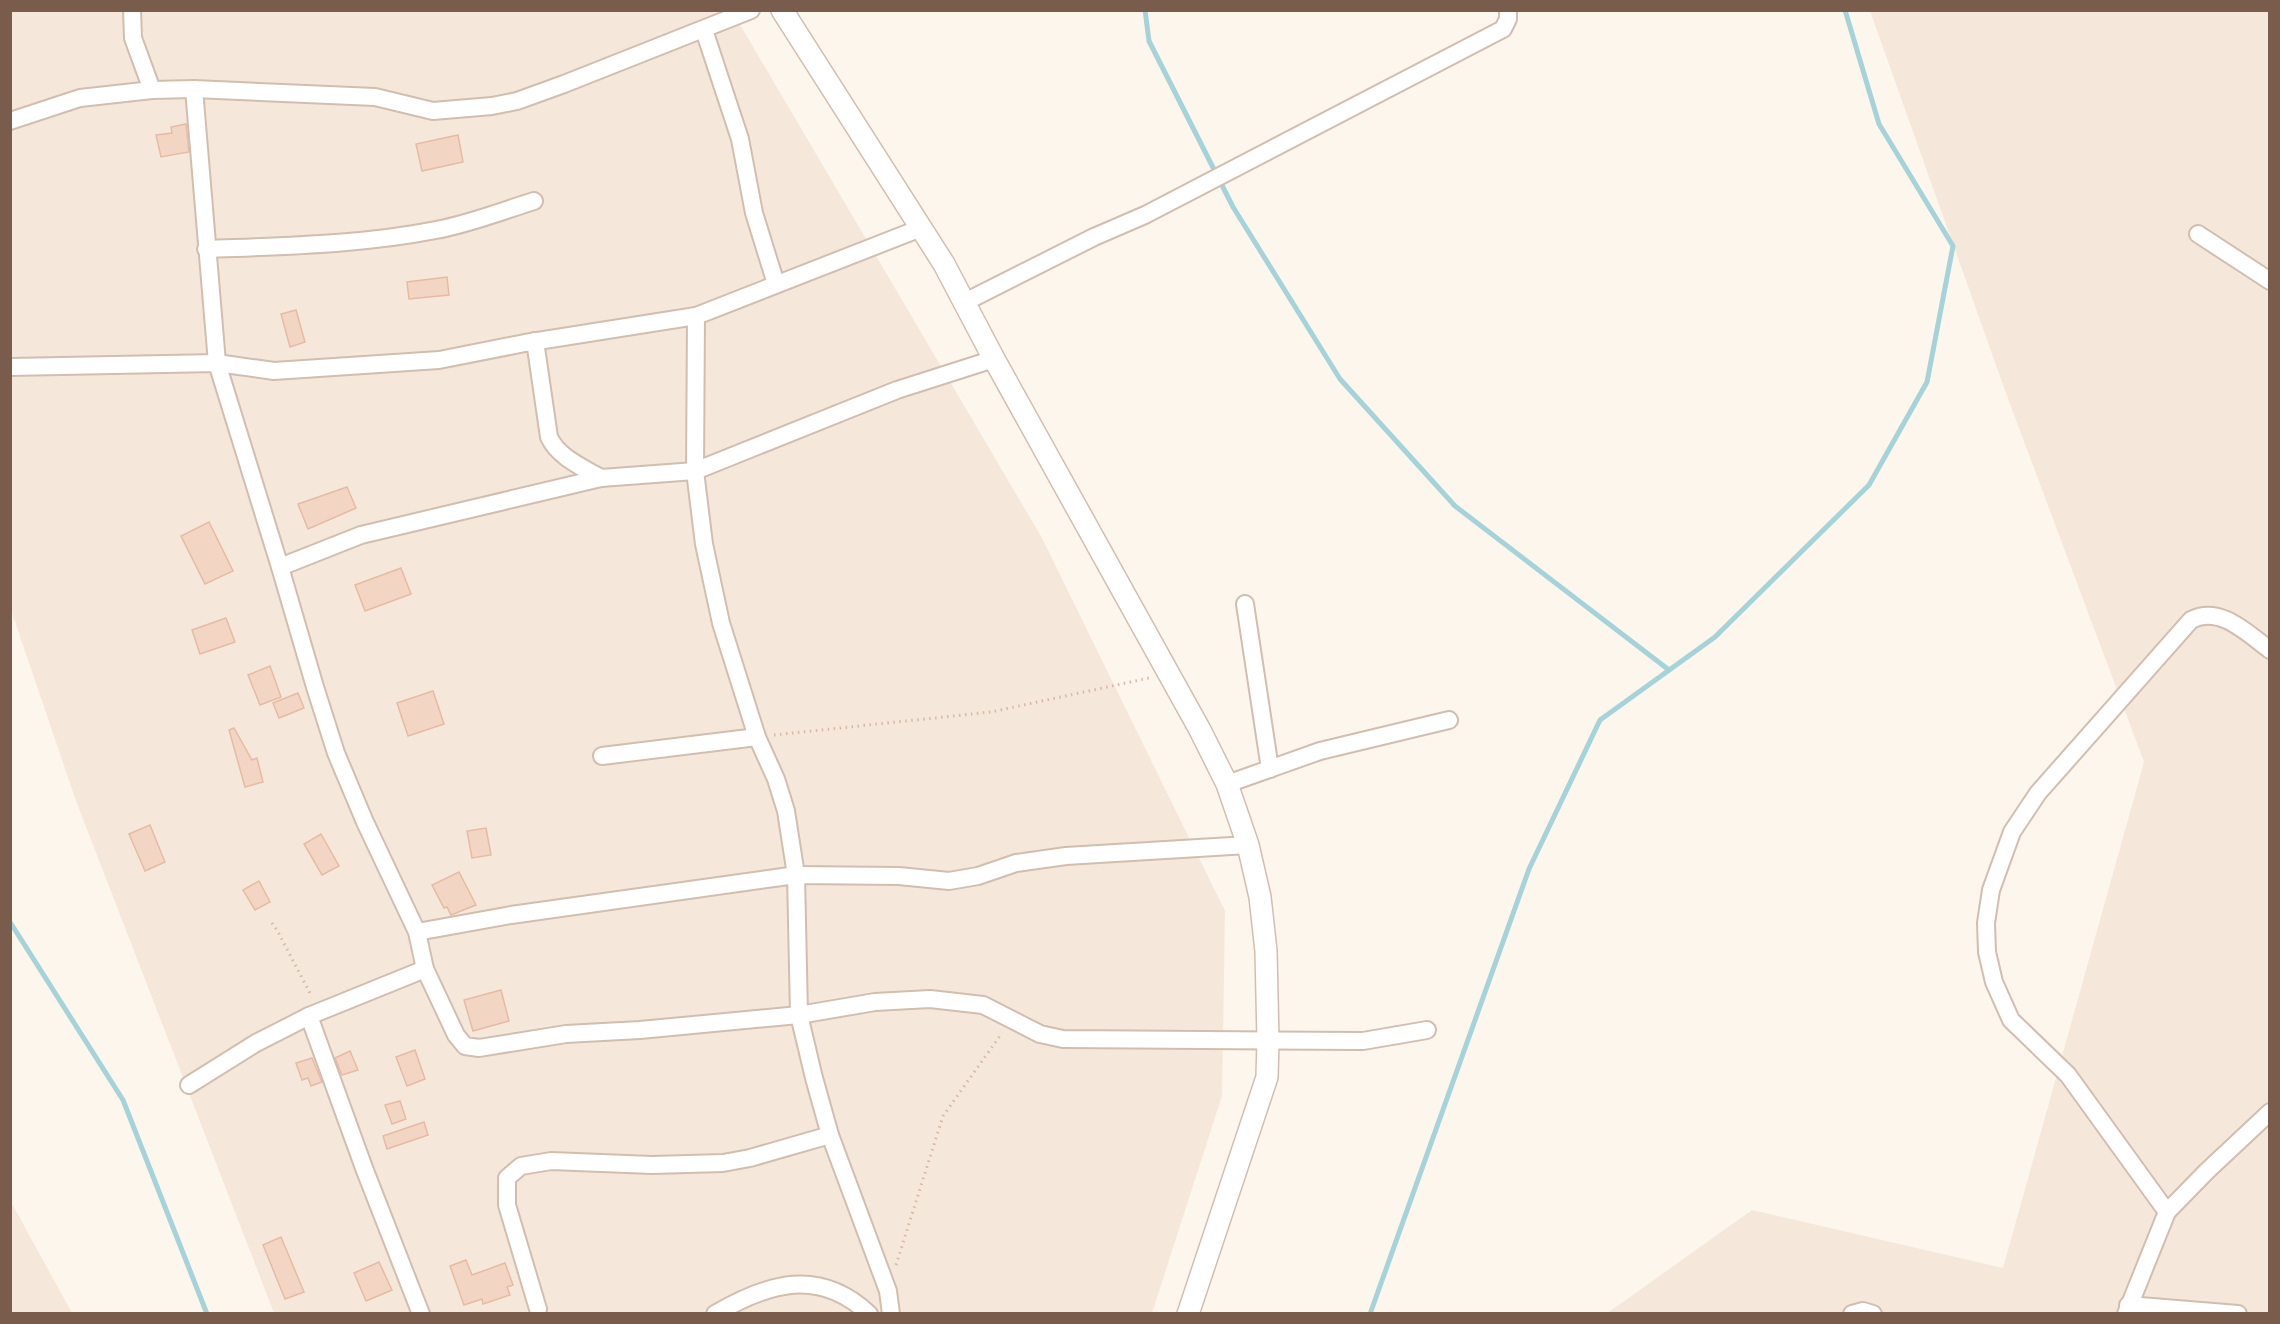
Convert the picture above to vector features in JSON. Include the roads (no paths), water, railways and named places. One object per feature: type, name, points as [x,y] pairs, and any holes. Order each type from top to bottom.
[{"type":"street","points":[[132,10],[133,38],[152,90]]},
{"type":"street","points":[[10,121],[80,98],[152,90],[194,89],[375,97],[433,111],[464,109],[517,101],[751,10]]},
{"type":"street","points":[[782,10],[944,264],[963,303],[1170,674],[1227,784],[1248,845],[1260,897],[1264,940],[1267,1077],[1188,1314]]},
{"type":"street","points":[[963,303],[1094,237],[1144,215],[1503,29],[1508,19],[1508,10]]},
{"type":"street","points":[[704,30],[740,139],[754,213],[776,284]]},
{"type":"street","points":[[194,89],[217,363],[336,753],[365,822],[417,932],[425,969],[456,1035],[465,1046],[479,1048],[566,1034],[640,1030],[799,1014],[875,1002],[930,999],[983,1005],[1040,1034],[1063,1039],[1363,1041],[1427,1030]]},
{"type":"street","points":[[206,249],[309,246],[373,240],[439,230],[534,201]]},
{"type":"street","points":[[10,367],[217,363],[274,371],[420,362],[696,316],[921,228]]},
{"type":"street","points":[[2198,234],[2270,281]]},
{"type":"street","points":[[696,316],[694,471],[704,544],[721,623],[757,737],[776,779],[786,811],[796,875],[799,1014],[830,1135],[888,1291],[891,1314]]},
{"type":"street","points":[[536,341],[549,437],[553,446],[563,455],[601,478]]},
{"type":"street","points":[[280,567],[360,535],[601,478],[694,471],[897,390],[994,359]]},
{"type":"street","points":[[1245,604],[1270,769]]},
{"type":"street","points":[[2167,1212],[2068,1075],[2011,1020],[1994,982],[1987,952],[1986,923],[1992,890],[2012,832],[2038,793],[2191,620],[2201,615],[2224,618],[2270,650]]},
{"type":"street","points":[[1227,784],[1320,751],[1449,720]]},
{"type":"street","points":[[602,756],[757,737]]},
{"type":"street","points":[[417,932],[511,915],[796,875],[899,876],[950,880],[978,876],[1016,863],[1066,856],[1248,845]]},
{"type":"street","points":[[189,1084],[256,1043],[314,1014],[425,969]]},
{"type":"street","points":[[314,1014],[364,1168],[421,1314]]},
{"type":"street","points":[[2238,1314],[2127,1309],[2167,1212],[2270,1112]]},
{"type":"street","points":[[538,1309],[507,1205],[507,1178],[520,1166],[551,1161],[652,1165],[723,1163],[750,1158],[830,1135]]},
{"type":"street","points":[[715,1314],[732,1304],[762,1292],[802,1283],[820,1285],[842,1294],[869,1314]]},
{"type":"street","points":[[1852,1314],[1863,1311],[1873,1314]]},
{"type":"waterway","points":[[1145,10],[1149,41],[1233,207],[1340,379],[1455,506],[1669,670]]},
{"type":"waterway","points":[[1370,1314],[1529,869],[1600,720],[1715,637],[1869,485],[1927,382],[1953,246],[1879,124],[1845,10]]},
{"type":"waterway","points":[[10,922],[123,1100],[207,1314]]}]
